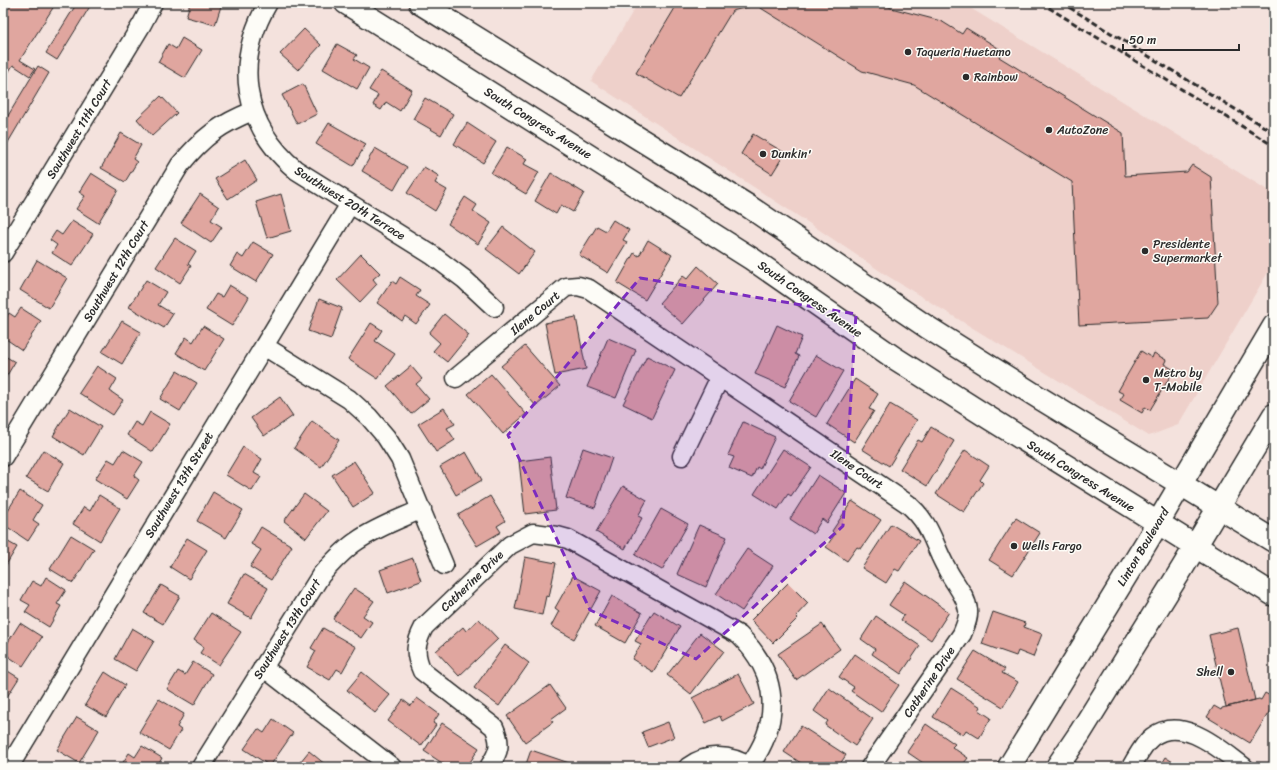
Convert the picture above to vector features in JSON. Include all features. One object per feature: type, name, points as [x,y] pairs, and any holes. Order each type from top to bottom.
[{"type":"main road","name":"South Congress Avenue","points":[[346,3],[752,259],[893,357],[1274,595]]},
{"type":"main road","points":[[420,3],[748,206],[926,327],[1274,541]]},
{"type":"main road","name":"Linton Boulevard","points":[[1009,767],[1181,485],[1274,326]]},
{"type":"main road","points":[[1057,767],[1080,733],[1195,547],[1274,414]]},
{"type":"street","name":"Southwest 11th Court","points":[[3,253],[146,18],[153,3]]},
{"type":"street","name":"Southwest 20th Terrace","points":[[268,3],[254,30],[248,56],[248,82],[253,111],[269,142],[286,162],[296,170],[432,255],[464,279],[494,307]]},
{"type":"street","name":"Southwest 12th Court","points":[[3,457],[180,165],[195,147],[212,132],[232,120],[253,111]]},
{"type":"street","name":"Southwest 13th Street","points":[[9,767],[350,204]]},
{"type":"street","name":"Ilene Court","points":[[456,378],[566,287],[578,286],[589,289],[913,507],[930,529],[942,561],[952,580],[960,591]]},
{"type":"street","points":[[264,346],[349,399],[369,417],[386,437],[400,459],[444,565]]},
{"type":"street","points":[[682,456],[720,378]]},
{"type":"street","name":"Southwest 13th Court","points":[[201,767],[313,585],[337,557],[356,541],[377,528],[422,509]]},
{"type":"street","name":"Catherine Drive","points":[[489,767],[500,748],[499,737],[494,727],[422,671],[417,660],[416,649],[418,637],[424,627],[510,545],[533,533],[568,539],[739,635],[754,652],[765,672],[771,694],[771,717],[769,728],[762,747],[749,767]]},
{"type":"street","name":"Catherine Drive","points":[[870,767],[962,634],[967,623],[968,612],[966,601],[960,591]]},
{"type":"street","points":[[263,667],[392,767]]},
{"type":"street","points":[[1131,767],[1152,737],[1173,729],[1184,730],[1195,734],[1244,767]]},
{"type":"street","points":[[688,767],[704,758],[716,756],[739,760],[749,767]]},
{"type":"highlighted area","points":[[640,278],[856,314],[843,526],[696,659],[590,610],[508,435]]},
{"type":"shaded area","points":[[638,3],[962,3],[1274,194],[1274,262],[1178,425],[1149,436],[886,275],[591,81]]},
{"type":"building","points":[[3,3],[56,3],[20,60],[35,69],[30,76],[13,65],[3,81]]},
{"type":"building","points":[[77,3],[92,3],[57,60],[46,53]]},
{"type":"building","points":[[190,3],[222,3],[215,25],[186,17]]},
{"type":"building","points":[[678,3],[883,3],[891,8],[941,21],[962,34],[966,28],[1003,51],[999,57],[1123,133],[1125,176],[1187,172],[1192,165],[1211,177],[1218,303],[1208,318],[1079,325],[1072,182],[914,85],[862,71],[756,5],[732,11],[679,98],[636,73]]},
{"type":"building","points":[[304,29],[321,45],[298,70],[280,54]]},
{"type":"building","points":[[182,38],[202,50],[185,78],[158,62],[168,44],[176,49]]},
{"type":"building","points":[[337,44],[357,55],[354,59],[369,68],[357,89],[323,69]]},
{"type":"building","points":[[38,66],[49,73],[3,151],[3,124]]},
{"type":"building","points":[[381,71],[412,90],[400,111],[386,102],[381,110],[373,105],[378,95],[369,90]]},
{"type":"building","points":[[303,84],[317,114],[297,124],[282,95]]},
{"type":"building","points":[[161,96],[177,113],[152,136],[137,119]]},
{"type":"building","points":[[425,98],[453,114],[441,135],[413,119]]},
{"type":"building","points":[[329,123],[366,144],[353,166],[316,144]]},
{"type":"building","points":[[467,123],[496,142],[483,163],[454,144]]},
{"type":"building","points":[[121,133],[141,145],[133,159],[137,162],[125,182],[101,168]]},
{"type":"building","name":"Dunkin'","points":[[753,134],[785,153],[772,174],[741,154]]},
{"type":"building","points":[[507,147],[527,159],[524,164],[539,172],[526,194],[491,173]]},
{"type":"building","points":[[375,148],[407,167],[394,190],[362,171]]},
{"type":"building","points":[[245,160],[257,180],[228,199],[215,179]]},
{"type":"building","points":[[424,167],[439,176],[435,183],[447,190],[435,211],[407,193]]},
{"type":"building","points":[[91,173],[118,190],[98,223],[76,209],[85,196],[79,192]]},
{"type":"building","points":[[551,173],[584,193],[573,212],[561,205],[556,214],[535,201]]},
{"type":"building","points":[[200,194],[219,207],[211,220],[222,227],[211,243],[181,223]]},
{"type":"building","points":[[281,194],[291,231],[267,238],[256,202]]},
{"type":"building","points":[[465,197],[477,205],[473,211],[491,223],[478,244],[448,224]]},
{"type":"building","points":[[613,220],[629,230],[623,240],[627,242],[608,273],[579,255],[597,226],[606,231]]},
{"type":"building","points":[[72,221],[93,234],[72,266],[52,253],[57,245],[50,240],[56,231],[62,235]]},
{"type":"building","points":[[503,227],[535,252],[519,274],[486,249]]},
{"type":"building","points":[[175,238],[196,251],[188,264],[191,266],[180,283],[156,267]]},
{"type":"building","points":[[648,240],[672,255],[645,300],[617,283],[634,253],[639,256]]},
{"type":"building","points":[[253,242],[273,254],[256,282],[230,266],[237,254],[243,258]]},
{"type":"building","points":[[361,254],[380,273],[373,279],[377,284],[360,302],[337,280]]},
{"type":"building","points":[[37,260],[67,278],[49,308],[20,290]]},
{"type":"building","points":[[698,266],[718,284],[683,324],[659,303],[683,276],[687,279]]},
{"type":"building","points":[[400,277],[420,290],[416,296],[430,305],[416,324],[405,316],[402,321],[377,303],[392,281],[396,284]]},
{"type":"building","points":[[146,280],[166,292],[158,305],[173,314],[164,328],[129,307]]},
{"type":"building","points":[[229,285],[249,297],[232,326],[206,310],[216,294],[222,297]]},
{"type":"building","points":[[319,299],[342,308],[331,339],[308,331]]},
{"type":"building","points":[[21,308],[41,321],[22,350],[3,337],[3,323],[9,313],[15,317]]},
{"type":"building","points":[[444,314],[469,335],[447,362],[433,351],[440,343],[429,333]]},
{"type":"building","points":[[576,317],[586,369],[555,375],[545,323]]},
{"type":"building","points":[[122,321],[141,332],[122,364],[102,352]]},
{"type":"building","points":[[371,323],[382,330],[375,341],[395,354],[378,379],[348,359]]},
{"type":"building","points":[[777,325],[802,337],[795,354],[799,356],[785,387],[755,374]]},
{"type":"building","points":[[203,326],[224,339],[204,371],[176,353],[186,337],[193,342]]},
{"type":"building","points":[[608,338],[636,350],[616,398],[587,387]]},
{"type":"building","points":[[525,346],[560,386],[536,406],[501,366]]},
{"type":"building","name":"Metro by T-Mobile","points":[[1141,351],[1152,358],[1154,353],[1166,360],[1164,364],[1174,370],[1150,410],[1145,407],[1142,413],[1120,400],[1124,394],[1118,391]]},
{"type":"building","points":[[3,355],[15,362],[3,382]]},
{"type":"building","points":[[816,355],[843,371],[816,417],[789,401]]},
{"type":"building","points":[[647,356],[675,370],[652,418],[623,404]]},
{"type":"building","points":[[97,366],[117,379],[110,391],[123,400],[113,415],[79,393]]},
{"type":"building","points":[[411,366],[422,379],[416,384],[429,399],[411,414],[387,386]]},
{"type":"building","points":[[177,371],[197,383],[180,411],[160,399]]},
{"type":"building","points":[[491,374],[526,414],[503,434],[468,394]]},
{"type":"building","points":[[855,379],[878,394],[869,409],[874,411],[854,442],[827,424]]},
{"type":"building","points":[[280,397],[293,416],[264,436],[251,418]]},
{"type":"building","points":[[890,404],[917,420],[889,466],[862,449]]},
{"type":"building","points":[[70,408],[101,427],[84,455],[53,436]]},
{"type":"building","points":[[444,408],[455,424],[447,428],[455,440],[436,452],[418,424]]},
{"type":"building","points":[[150,412],[170,424],[153,452],[127,435],[135,422],[142,426]]},
{"type":"building","points":[[312,421],[339,440],[321,467],[294,448]]},
{"type":"building","points":[[743,422],[775,437],[760,469],[757,467],[752,478],[729,468],[734,457],[728,455]]},
{"type":"building","points":[[931,427],[954,441],[927,486],[900,469],[918,440],[922,442]]},
{"type":"building","points":[[243,447],[262,459],[254,473],[261,477],[252,491],[226,475]]},
{"type":"building","points":[[583,448],[612,458],[595,508],[566,498]]},
{"type":"building","points":[[783,449],[811,467],[791,496],[788,494],[778,509],[754,494]]},
{"type":"building","points":[[43,450],[64,463],[48,491],[26,478]]},
{"type":"building","points":[[123,450],[143,462],[134,476],[139,480],[127,499],[95,479],[108,459],[115,463]]},
{"type":"building","points":[[965,450],[989,466],[980,480],[983,483],[964,512],[936,494]]},
{"type":"building","points":[[466,452],[482,480],[456,495],[440,467]]},
{"type":"building","points":[[550,457],[556,510],[525,514],[519,461]]},
{"type":"building","points":[[354,461],[375,493],[353,507],[332,475]]},
{"type":"building","points":[[818,475],[846,493],[827,523],[822,519],[813,534],[790,519]]},
{"type":"building","points":[[623,486],[647,500],[638,516],[642,518],[625,549],[596,532]]},
{"type":"building","points":[[20,491],[42,505],[33,520],[39,524],[28,541],[3,524],[3,518]]},
{"type":"building","points":[[213,492],[243,510],[226,538],[197,521]]},
{"type":"building","points":[[304,494],[327,511],[306,538],[284,521]]},
{"type":"building","points":[[99,495],[120,508],[100,541],[73,524],[84,507],[90,511]]},
{"type":"building","points":[[490,496],[505,521],[497,526],[501,532],[477,546],[458,515]]},
{"type":"building","points":[[852,501],[881,520],[861,549],[857,547],[847,561],[826,547],[835,534],[832,531]]},
{"type":"building","points":[[661,509],[688,524],[662,570],[635,555]]},
{"type":"building","name":"Wells Fargo","points":[[1016,518],[1040,533],[1013,575],[989,560]]},
{"type":"building","points":[[891,524],[919,541],[899,571],[895,569],[886,583],[862,568]]},
{"type":"building","points":[[699,525],[727,537],[706,587],[677,574]]},
{"type":"building","points":[[261,527],[292,546],[271,580],[250,567],[261,550],[251,544]]},
{"type":"building","points":[[71,535],[94,549],[73,583],[50,569]]},
{"type":"building","points":[[187,538],[207,550],[189,579],[170,567]]},
{"type":"building","points":[[3,539],[17,547],[3,570]]},
{"type":"building","points":[[747,549],[773,566],[742,611],[716,594]]},
{"type":"building","points":[[525,557],[556,563],[549,597],[546,596],[542,615],[515,609]]},
{"type":"building","points":[[413,558],[421,581],[388,593],[380,570]]},
{"type":"building","points":[[244,574],[268,588],[251,618],[227,604]]},
{"type":"building","points":[[573,576],[601,591],[574,639],[551,626],[559,611],[555,608]]},
{"type":"building","points":[[46,577],[66,590],[57,604],[61,606],[49,627],[25,612],[30,605],[21,600],[32,581],[41,586]]},
{"type":"building","points":[[905,581],[949,612],[931,640],[901,620],[904,615],[889,605]]},
{"type":"building","points":[[788,583],[808,603],[796,616],[798,618],[773,643],[751,620]]},
{"type":"building","points":[[161,585],[180,596],[163,624],[144,613]]},
{"type":"building","points":[[354,588],[374,601],[363,616],[372,622],[361,638],[333,619]]},
{"type":"building","points":[[612,596],[642,613],[625,643],[595,626]]},
{"type":"building","points":[[654,611],[680,627],[653,672],[632,659],[641,644],[635,641]]},
{"type":"building","points":[[993,612],[1025,623],[1024,627],[1042,634],[1033,657],[1018,651],[1016,656],[982,644]]},
{"type":"building","points":[[211,613],[241,632],[219,665],[200,653],[204,647],[194,640]]},
{"type":"building","points":[[876,616],[920,646],[901,674],[872,654],[875,649],[861,639]]},
{"type":"building","points":[[479,619],[498,639],[459,676],[436,651],[463,627],[466,631]]},
{"type":"building","points":[[20,623],[42,637],[23,666],[3,653],[3,650]]},
{"type":"building","points":[[822,624],[840,649],[796,680],[778,654]]},
{"type":"building","points":[[132,628],[154,641],[136,671],[115,659]]},
{"type":"building","points":[[323,628],[356,647],[342,672],[337,669],[330,680],[307,667],[316,651],[311,648]]},
{"type":"building","points":[[1238,628],[1255,700],[1226,707],[1209,635]]},
{"type":"building","points":[[700,633],[724,651],[691,694],[667,675]]},
{"type":"building","points":[[505,645],[529,663],[499,706],[474,688]]},
{"type":"building","points":[[975,651],[1005,669],[1002,673],[1018,682],[1003,707],[957,679]]},
{"type":"building","points":[[855,654],[899,685],[881,712],[851,691],[854,687],[839,677]]},
{"type":"building","points":[[193,662],[212,674],[194,705],[167,689],[178,671],[185,675]]},
{"type":"building","points":[[3,668],[19,678],[3,703]]},
{"type":"building","points":[[105,672],[125,685],[106,717],[85,705]]},
{"type":"building","points":[[362,672],[390,695],[375,713],[347,690]]},
{"type":"building","points":[[738,674],[754,704],[722,721],[720,716],[706,723],[692,698]]},
{"type":"building","points":[[550,685],[566,708],[551,719],[553,722],[525,742],[507,716]]},
{"type":"building","points":[[829,688],[873,719],[855,746],[825,725],[828,721],[814,711]]},
{"type":"building","points":[[951,688],[981,707],[979,710],[991,718],[979,738],[966,730],[963,735],[933,717]]},
{"type":"building","points":[[1265,693],[1274,698],[1274,704],[1250,743],[1207,717],[1214,706],[1221,710],[1222,708],[1226,707],[1259,699],[1261,700]]},
{"type":"building","points":[[417,698],[439,714],[433,723],[436,725],[421,746],[388,721],[403,700],[411,706]]},
{"type":"building","points":[[159,699],[184,714],[177,727],[181,730],[169,750],[139,732]]},
{"type":"building","points":[[77,717],[99,730],[79,763],[57,750]]},
{"type":"building","points":[[273,719],[293,733],[270,766],[244,749],[258,729],[264,733]]},
{"type":"building","points":[[668,722],[674,737],[648,747],[642,732]]},
{"type":"building","points":[[442,723],[479,748],[467,767],[448,767],[424,751]]},
{"type":"building","points":[[926,724],[955,744],[952,747],[968,758],[961,767],[929,767],[907,752]]},
{"type":"building","points":[[801,726],[846,755],[838,767],[807,767],[784,752]]},
{"type":"building","points":[[142,746],[162,758],[157,767],[120,767],[129,753],[135,757]]},
{"type":"building","points":[[531,750],[581,767],[525,767]]},
{"type":"building","points":[[309,751],[326,765],[329,763],[334,767],[296,767]]},
{"type":"building","points":[[1165,757],[1181,767],[1159,767]]},
{"type":"building","points":[[900,761],[910,767],[896,767]]},
{"type":"railway","points":[[1041,3],[1274,146]]},
{"type":"railway","points":[[1062,3],[1274,133]]},
{"type":"place","name":"Taqueria Huetamo","points":[[908,52]]},
{"type":"place","name":"Rainbow","points":[[966,77]]},
{"type":"place","name":"AutoZone","points":[[1049,130]]},
{"type":"place","name":"Dunkin'","points":[[763,154]]},
{"type":"place","name":"Presidente Supermarket","points":[[1145,251]]},
{"type":"place","name":"Metro by T-Mobile","points":[[1146,380]]},
{"type":"place","name":"Wells Fargo","points":[[1014,546]]},
{"type":"place","name":"Shell","points":[[1231,672]]}]
